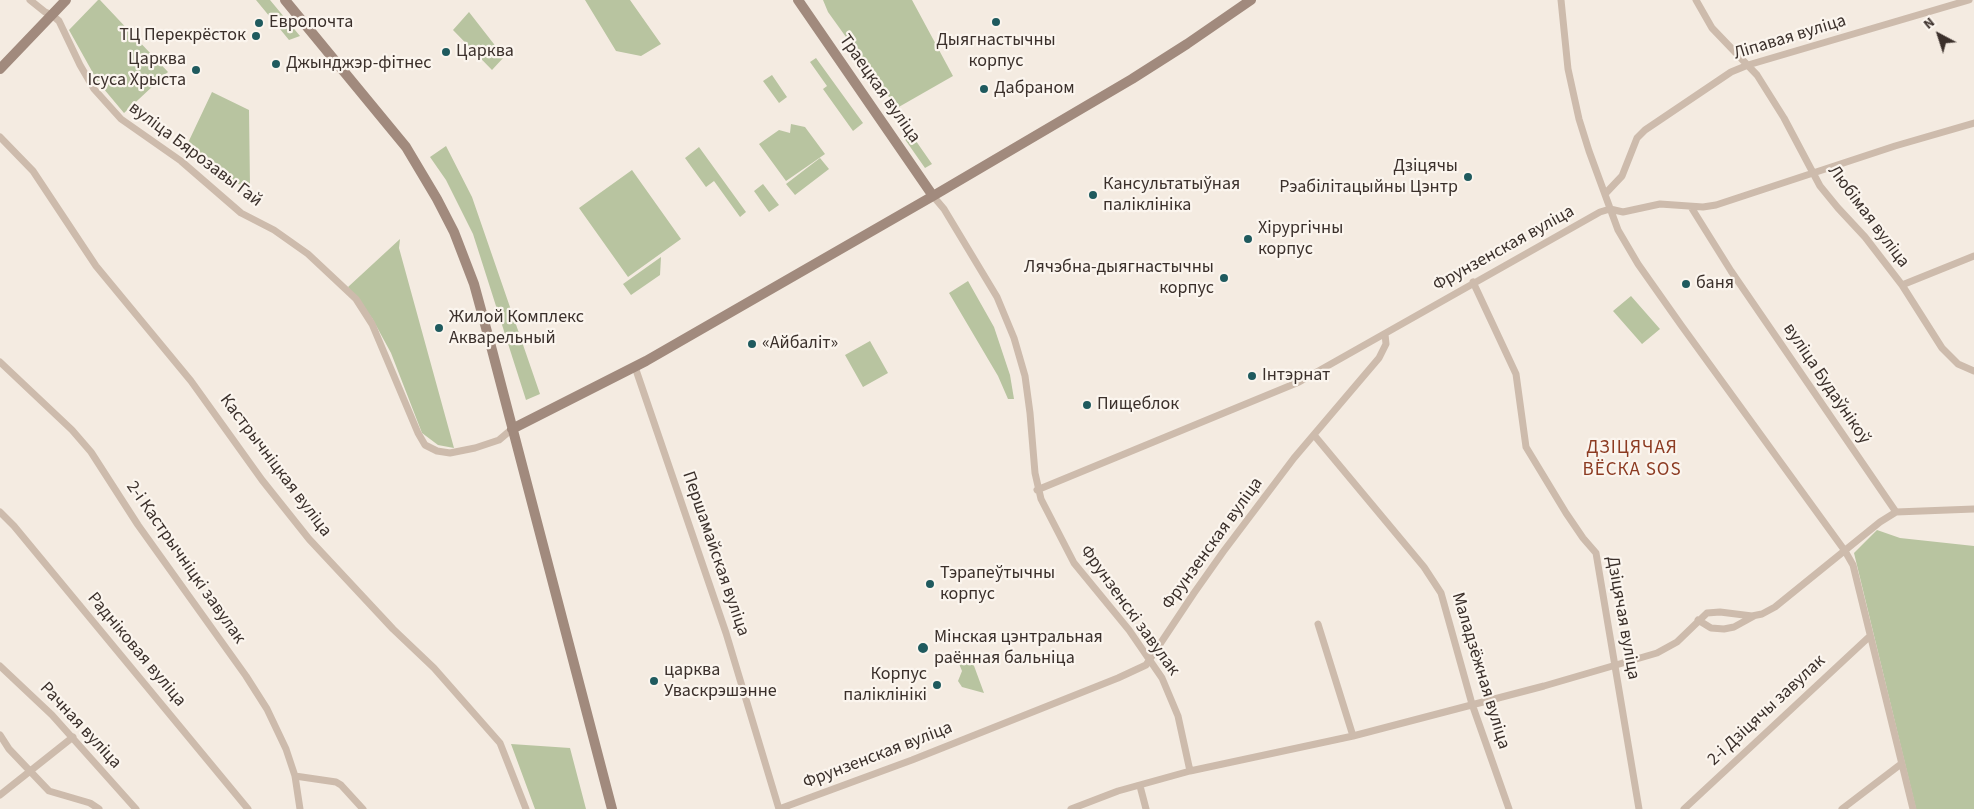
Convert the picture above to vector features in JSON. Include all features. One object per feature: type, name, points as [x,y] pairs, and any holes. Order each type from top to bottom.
[{"type":"main road","points":[[0,69],[66,0]]},
{"type":"main road","points":[[285,0],[406,147],[437,198],[454,232],[474,284],[552,573],[612,809]]},
{"type":"main road","name":"Траецкая вуліца","points":[[798,0],[933,196]]},
{"type":"main road","points":[[512,429],[635,367],[933,196],[1132,79],[1251,0]]},
{"type":"street","name":"вуліца Бярозавы Гай","points":[[30,0],[52,15],[64,28],[80,66],[94,89],[115,113],[182,161],[242,213],[274,230],[308,254],[356,299],[372,324],[418,433],[425,445],[437,451],[450,453],[475,448],[499,440],[512,429]]},
{"type":"street","points":[[1561,0],[1568,69],[1579,119],[1616,225],[1638,264],[1845,551],[1856,573],[1913,809]]},
{"type":"street","name":"Любімая вуліца","points":[[1696,0],[1712,28],[1757,75],[1784,118],[1820,186],[1865,237],[1902,285],[1942,348],[1958,364],[1974,371]]},
{"type":"street","name":"Ліпавая вуліца","points":[[1605,194],[1622,176],[1637,138],[1669,112],[1731,72],[1748,65],[1969,0]]},
{"type":"street","points":[[1610,209],[1623,212],[1660,204],[1691,207],[1716,205],[1815,174],[1895,146],[1974,123]]},
{"type":"street","name":"Кастрычніцкая вуліца","points":[[0,137],[34,171],[96,266],[191,381],[262,480],[309,539],[393,629],[434,668],[500,744],[526,809]]},
{"type":"street","name":"Фрунзенскі завулак","points":[[933,196],[944,210],[997,297],[1014,338],[1025,376],[1038,490],[1074,563],[1128,630],[1162,678],[1178,716],[1190,771]]},
{"type":"street","name":"вуліца Будаўнікоў","points":[[1691,207],[1731,272],[1896,512]]},
{"type":"street","name":"Фрунзенская вуліца","points":[[779,809],[972,736],[1139,669],[1150,661],[1198,586],[1314,435],[1379,358],[1386,344],[1385,334],[1473,282],[1610,209]]},
{"type":"street","points":[[1902,285],[1974,256]]},
{"type":"street","name":"Дзіцячая вуліца","points":[[1473,282],[1516,374],[1526,447],[1574,526],[1596,553],[1639,809]]},
{"type":"street","points":[[1038,490],[1299,382],[1385,334]]},
{"type":"street","name":"2-і Кастрычніцкі завулак","points":[[0,362],[72,430],[91,452],[138,525],[246,676],[267,709],[286,749],[295,776],[300,809]]},
{"type":"street","name":"Першамайская вуліца","points":[[635,367],[726,633],[779,809]]},
{"type":"street","name":"Маладзёжная вуліца","points":[[1314,435],[1434,579],[1444,600],[1472,704],[1509,809]]},
{"type":"street","points":[[1698,620],[1711,628],[1724,629],[1734,627],[1783,602],[1880,522],[1896,512],[1974,509]]},
{"type":"street","name":"Радніковая вуліца","points":[[0,512],[14,526],[248,809]]},
{"type":"street","points":[[1071,809],[1118,791],[1190,771],[1353,736],[1657,653],[1677,642],[1707,613],[1757,615]]},
{"type":"street","points":[[1318,624],[1353,736]]},
{"type":"street","name":"2-і Дзіцячы завулак","points":[[1684,809],[1870,636]]},
{"type":"street","name":"Рачная вуліца","points":[[0,666],[73,737],[136,809]]},
{"type":"street","points":[[0,735],[9,749],[49,791],[90,803],[100,809]]},
{"type":"street","points":[[0,795],[73,737]]},
{"type":"street","points":[[1842,809],[1902,764]]},
{"type":"street","points":[[295,776],[342,784],[363,809]]},
{"type":"street","points":[[1140,786],[1146,809]]},
{"type":"green space","points":[[98,0],[168,72],[124,113],[98,82],[69,30]]},
{"type":"green space","points":[[256,0],[270,0],[300,36],[289,40]]},
{"type":"green space","points":[[585,0],[630,0],[661,44],[641,56],[616,51]]},
{"type":"green space","points":[[823,0],[912,0],[953,76],[897,108],[828,12]]},
{"type":"green space","points":[[469,12],[504,57],[492,70],[453,30]]},
{"type":"green space","points":[[816,58],[863,123],[853,131],[823,89],[827,86],[810,62]]},
{"type":"green space","points":[[772,75],[787,97],[779,103],[763,81]]},
{"type":"green space","points":[[212,92],[249,110],[250,187],[215,178],[186,147]]},
{"type":"green space","points":[[791,124],[805,127],[825,154],[786,181],[759,144],[779,130],[790,133]]},
{"type":"green space","points":[[909,131],[932,164],[925,168],[904,138],[905,134]]},
{"type":"green space","points":[[446,146],[472,197],[540,394],[526,400],[473,234],[446,180],[430,157]]},
{"type":"green space","points":[[699,147],[746,212],[740,217],[714,181],[706,187],[685,158]]},
{"type":"green space","points":[[820,158],[829,169],[795,195],[786,184]]},
{"type":"green space","points":[[632,170],[681,239],[628,277],[579,208]]},
{"type":"green space","points":[[763,184],[779,205],[769,212],[754,191]]},
{"type":"green space","points":[[400,239],[399,248],[454,448],[438,445],[422,433],[391,353],[372,318],[348,287]]},
{"type":"green space","points":[[661,257],[660,275],[631,295],[623,284]]},
{"type":"green space","points":[[968,281],[994,327],[1010,375],[1014,399],[1008,399],[998,376],[949,293]]},
{"type":"green space","points":[[1631,296],[1660,329],[1642,344],[1613,311]]},
{"type":"green space","points":[[870,341],[888,373],[863,387],[845,355]]},
{"type":"green space","points":[[1877,530],[1900,538],[1974,546],[1974,809],[1916,809],[1854,553]]},
{"type":"green space","points":[[970,655],[984,693],[962,687],[958,681],[962,671],[957,659]]},
{"type":"green space","points":[[511,744],[570,748],[586,809],[535,809]]},
{"type":"place","name":"Дыягнастычны корпус","points":[[996,22]]},
{"type":"place","name":"Европочта","points":[[259,23]]},
{"type":"place","name":"ТЦ Перекрёсток","points":[[256,36]]},
{"type":"place","name":"Царква","points":[[446,52]]},
{"type":"place","name":"Джынджэр-фітнес","points":[[276,64]]},
{"type":"place","name":"Царква Ісуса Хрыста","points":[[196,70]]},
{"type":"place","name":"Дабраном","points":[[984,89]]},
{"type":"place","name":"Дзіцячы Рэабілітацыйны Цэнтр","points":[[1468,177]]},
{"type":"place","name":"Кансультатыўная паліклініка","points":[[1093,195]]},
{"type":"place","name":"Хірургічны корпус","points":[[1248,239]]},
{"type":"place","name":"Лячэбна-дыягнастычны корпус","points":[[1224,278]]},
{"type":"place","name":"баня","points":[[1686,284]]},
{"type":"place","name":"Жилой Комплекс Акварельный","points":[[439,328]]},
{"type":"place","name":"«Айбаліт»","points":[[752,344]]},
{"type":"place","name":"Інтэрнат","points":[[1252,376]]},
{"type":"place","name":"Пищеблок","points":[[1087,405]]},
{"type":"place","name":"Тэрапеўтычны корпус","points":[[930,584]]},
{"type":"place","name":"Мінская цэнтральная раённая бальніца","points":[[923,648]]},
{"type":"place","name":"царква Уваскрэшэнне","points":[[654,681]]},
{"type":"place","name":"Корпус паліклінікі","points":[[937,685]]},
{"type":"district","name":"ДЗІЦЯЧАЯ ВЁСКА SOS","points":[[1632,460]]}]
